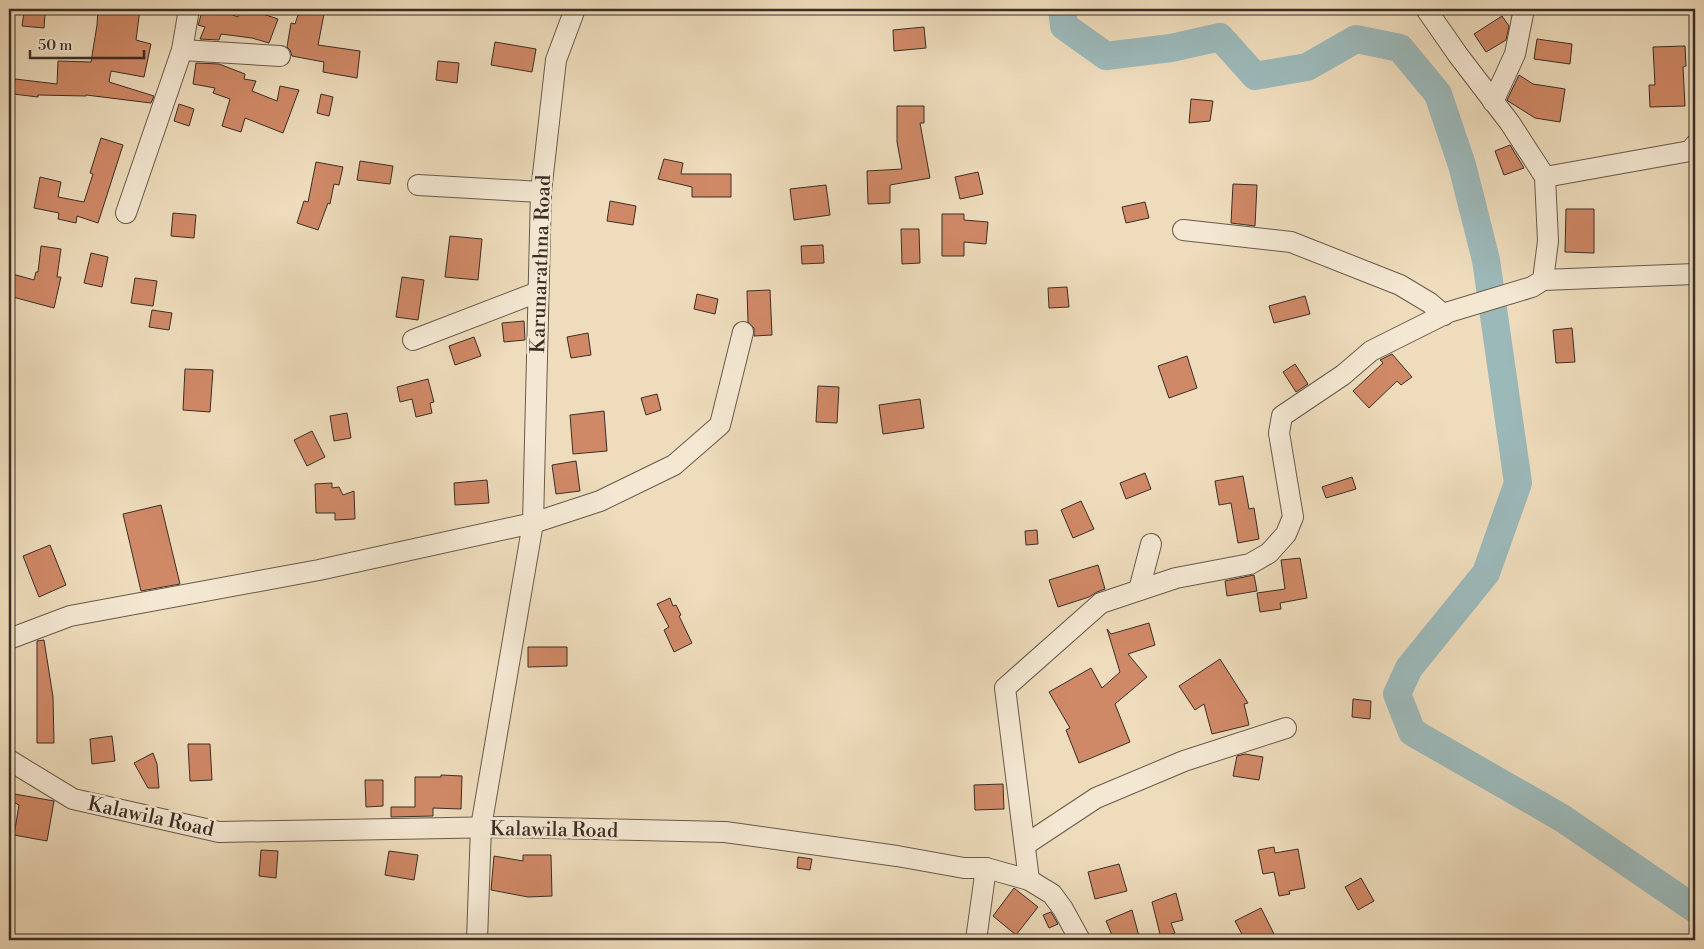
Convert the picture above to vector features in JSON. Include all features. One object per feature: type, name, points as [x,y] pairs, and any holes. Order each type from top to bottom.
[{"type":"street","points":[[126,213],[182,50],[189,9]]},
{"type":"street","name":"Karunarathna Road","points":[[477,940],[481,827],[533,523],[541,192],[556,60],[575,9]]},
{"type":"street","points":[[1426,9],[1458,56],[1510,123],[1545,177],[1548,241],[1537,283]]},
{"type":"street","points":[[1493,102],[1515,54],[1524,9]]},
{"type":"street","points":[[182,50],[280,56]]},
{"type":"street","points":[[1545,177],[1690,152],[1695,145]]},
{"type":"street","points":[[418,185],[541,192]]},
{"type":"street","points":[[1183,230],[1291,242],[1400,285],[1446,314]]},
{"type":"street","points":[[1029,880],[1005,688],[1101,602],[1176,578],[1250,564],[1269,553],[1286,534],[1293,516],[1279,433],[1282,416],[1343,375],[1370,351],[1446,314],[1537,283],[1695,274]]},
{"type":"street","points":[[413,340],[538,292]]},
{"type":"street","points":[[9,639],[70,616],[319,570],[533,523],[600,501],[674,465],[720,425],[743,332]]},
{"type":"street","points":[[1138,590],[1151,544]]},
{"type":"street","points":[[1025,845],[1096,798],[1184,761],[1286,728]]},
{"type":"street","name":"Kalawila Road","points":[[9,760],[73,799],[219,832],[481,827],[725,832],[897,856],[964,868],[986,868],[1029,880],[1052,894],[1063,909],[1080,940]]},
{"type":"street","points":[[976,940],[986,868]]},
{"type":"building","points":[[98,9],[140,9],[136,40],[151,44],[144,77],[111,71],[109,82],[154,96],[151,103],[86,95],[38,95],[38,97],[13,94],[15,79],[57,84],[58,61],[91,62]]},
{"type":"building","points":[[203,9],[217,9],[238,17],[239,9],[263,11],[263,14],[278,19],[269,43],[252,38],[221,34],[219,40],[200,39],[205,27],[198,25]]},
{"type":"building","points":[[300,9],[325,9],[318,45],[360,51],[357,78],[323,72],[324,62],[292,56],[287,47],[291,23],[295,24]]},
{"type":"building","points":[[24,12],[45,14],[44,28],[22,26]]},
{"type":"building","points":[[1502,16],[1509,26],[1506,40],[1486,52],[1474,34]]},
{"type":"building","points":[[924,27],[926,48],[894,51],[893,30]]},
{"type":"building","points":[[1537,39],[1572,44],[1570,64],[1534,59]]},
{"type":"building","points":[[495,42],[536,49],[532,72],[491,65]]},
{"type":"building","points":[[1685,46],[1686,66],[1683,67],[1685,106],[1650,107],[1649,85],[1655,85],[1653,47]]},
{"type":"building","points":[[438,61],[459,63],[457,83],[436,80]]},
{"type":"building","points":[[196,63],[219,64],[245,74],[244,79],[256,81],[252,91],[277,101],[280,86],[299,90],[283,133],[245,118],[241,132],[222,126],[230,99],[213,93],[215,88],[193,84]]},
{"type":"building","points":[[1519,75],[1533,84],[1565,89],[1560,122],[1535,118],[1507,100]]},
{"type":"building","points":[[321,94],[333,97],[329,116],[317,113]]},
{"type":"building","points":[[1191,99],[1213,101],[1210,121],[1189,123]]},
{"type":"building","points":[[179,104],[194,109],[189,126],[174,121]]},
{"type":"building","points":[[897,106],[924,106],[924,123],[920,123],[930,178],[890,185],[890,203],[868,204],[867,171],[902,169],[897,142]]},
{"type":"building","points":[[101,138],[123,145],[98,223],[77,216],[76,223],[58,219],[59,213],[34,208],[40,177],[61,182],[58,197],[84,202],[93,174],[90,173]]},
{"type":"building","points":[[1510,145],[1524,168],[1504,175],[1495,151]]},
{"type":"building","points":[[664,159],[683,163],[681,174],[731,174],[731,197],[692,197],[692,187],[658,179]]},
{"type":"building","points":[[360,161],[393,166],[390,184],[357,180]]},
{"type":"building","points":[[316,162],[343,167],[339,185],[334,184],[330,204],[328,203],[318,230],[297,223],[304,201],[308,202]]},
{"type":"building","points":[[978,172],[983,194],[960,199],[955,177]]},
{"type":"building","points":[[1233,184],[1257,185],[1255,226],[1231,223]]},
{"type":"building","points":[[826,185],[830,215],[794,220],[790,189]]},
{"type":"building","points":[[610,201],[636,206],[633,225],[607,221]]},
{"type":"building","points":[[1145,202],[1149,218],[1126,223],[1122,207]]},
{"type":"building","points":[[1566,209],[1594,209],[1594,253],[1565,252]]},
{"type":"building","points":[[173,213],[196,215],[194,238],[171,236]]},
{"type":"building","points":[[942,214],[964,214],[964,220],[988,222],[986,244],[964,242],[964,256],[942,256]]},
{"type":"building","points":[[901,229],[919,229],[920,263],[902,264]]},
{"type":"building","points":[[450,236],[482,239],[478,280],[445,277]]},
{"type":"building","points":[[823,245],[824,263],[802,264],[801,246]]},
{"type":"building","points":[[41,246],[61,249],[57,277],[61,277],[54,308],[9,296],[9,273],[34,280],[36,272],[38,272]]},
{"type":"building","points":[[91,253],[108,257],[102,287],[84,283]]},
{"type":"building","points":[[402,277],[424,280],[418,320],[396,317]]},
{"type":"building","points":[[135,278],[157,281],[153,306],[131,303]]},
{"type":"building","points":[[1067,287],[1069,307],[1049,308],[1048,288]]},
{"type":"building","points":[[770,290],[772,335],[754,336],[754,328],[748,322],[747,291]]},
{"type":"building","points":[[697,294],[718,299],[715,314],[694,309]]},
{"type":"building","points":[[1305,296],[1310,314],[1274,323],[1269,306]]},
{"type":"building","points":[[152,310],[172,313],[169,330],[149,327]]},
{"type":"building","points":[[524,321],[525,340],[504,342],[502,323]]},
{"type":"building","points":[[1572,328],[1575,362],[1556,363],[1553,330]]},
{"type":"building","points":[[588,333],[591,355],[571,358],[567,337]]},
{"type":"building","points":[[474,337],[481,356],[455,365],[449,346]]},
{"type":"building","points":[[1392,354],[1412,377],[1401,385],[1397,381],[1369,408],[1353,391],[1383,363],[1380,360]]},
{"type":"building","points":[[1187,356],[1197,388],[1169,398],[1158,366]]},
{"type":"building","points":[[1295,364],[1308,384],[1296,392],[1283,372]]},
{"type":"building","points":[[185,369],[213,370],[210,412],[183,410]]},
{"type":"building","points":[[428,379],[434,402],[430,403],[432,413],[416,417],[412,399],[400,402],[397,387]]},
{"type":"building","points":[[818,386],[839,387],[837,423],[816,422]]},
{"type":"building","points":[[657,394],[661,410],[646,415],[641,398]]},
{"type":"building","points":[[920,399],[924,428],[883,434],[879,405]]},
{"type":"building","points":[[604,411],[607,451],[573,454],[570,415]]},
{"type":"building","points":[[347,413],[351,438],[334,441],[330,416]]},
{"type":"building","points":[[312,431],[325,457],[307,466],[294,440]]},
{"type":"building","points":[[576,461],[580,491],[556,494],[552,465]]},
{"type":"building","points":[[1145,473],[1151,489],[1126,499],[1120,483]]},
{"type":"building","points":[[1243,476],[1249,509],[1254,508],[1259,539],[1238,543],[1231,503],[1219,505],[1215,481]]},
{"type":"building","points":[[1352,477],[1356,489],[1326,498],[1322,487]]},
{"type":"building","points":[[487,480],[489,503],[455,505],[454,483]]},
{"type":"building","points":[[332,483],[332,488],[339,487],[343,495],[354,491],[355,519],[335,520],[335,513],[316,513],[315,484]]},
{"type":"building","points":[[1081,501],[1094,529],[1073,538],[1061,510]]},
{"type":"building","points":[[161,505],[180,584],[141,591],[123,514]]},
{"type":"building","points":[[1037,530],[1038,544],[1026,545],[1025,531]]},
{"type":"building","points":[[50,545],[66,585],[39,597],[23,556]]},
{"type":"building","points":[[1300,558],[1307,598],[1280,603],[1281,609],[1260,612],[1257,593],[1285,589],[1281,560]]},
{"type":"building","points":[[1098,565],[1105,589],[1089,597],[1058,607],[1049,580]]},
{"type":"building","points":[[1254,575],[1257,591],[1227,596],[1225,581]]},
{"type":"building","points":[[670,598],[673,606],[676,605],[681,615],[679,616],[692,643],[674,652],[664,630],[669,627],[657,604]]},
{"type":"building","points":[[1149,623],[1155,645],[1128,654],[1147,677],[1115,704],[1130,742],[1079,763],[1066,730],[1070,728],[1049,692],[1091,668],[1102,688],[1120,672],[1107,629],[1111,634]]},
{"type":"building","points":[[44,640],[53,697],[54,743],[37,743],[37,641]]},
{"type":"building","points":[[528,647],[567,647],[567,666],[528,667]]},
{"type":"building","points":[[1220,659],[1248,703],[1244,704],[1249,725],[1212,734],[1204,704],[1195,710],[1179,686]]},
{"type":"building","points":[[1353,699],[1371,701],[1370,719],[1352,717]]},
{"type":"building","points":[[112,736],[115,761],[92,764],[90,739]]},
{"type":"building","points":[[188,744],[210,744],[212,780],[190,781]]},
{"type":"building","points":[[153,753],[157,764],[159,788],[148,788],[134,763]]},
{"type":"building","points":[[1245,754],[1263,757],[1259,780],[1233,776],[1237,756]]},
{"type":"building","points":[[441,775],[462,776],[461,809],[433,808],[433,816],[391,817],[391,807],[415,807],[415,777],[441,777]]},
{"type":"building","points":[[365,780],[383,780],[383,806],[366,807]]},
{"type":"building","points":[[1003,784],[1004,809],[975,810],[974,785]]},
{"type":"building","points":[[9,793],[54,801],[47,841],[14,835],[19,805],[9,800]]},
{"type":"building","points":[[1274,847],[1275,853],[1298,849],[1305,888],[1289,891],[1290,894],[1279,896],[1274,872],[1263,874],[1258,850]]},
{"type":"building","points":[[261,850],[278,851],[276,878],[259,876]]},
{"type":"building","points":[[389,851],[418,855],[414,880],[385,875]]},
{"type":"building","points":[[523,855],[551,855],[552,896],[528,897],[491,890],[494,856],[523,861]]},
{"type":"building","points":[[798,857],[812,859],[810,870],[797,868]]},
{"type":"building","points":[[1119,864],[1127,891],[1095,899],[1088,872]]},
{"type":"building","points":[[1361,878],[1374,901],[1358,910],[1345,887]]},
{"type":"building","points":[[1014,888],[1038,907],[1016,935],[993,916]]},
{"type":"building","points":[[1176,893],[1183,920],[1171,923],[1175,933],[1161,938],[1152,902]]},
{"type":"building","points":[[1261,908],[1277,940],[1245,940],[1235,921]]},
{"type":"building","points":[[1132,910],[1140,940],[1114,940],[1106,921]]},
{"type":"building","points":[[1051,912],[1058,924],[1049,928],[1043,915]]},
{"type":"waterway","points":[[1062,9],[1064,26],[1106,56],[1171,48],[1220,37],[1255,76],[1307,67],[1356,39],[1400,48],[1438,94],[1462,165],[1486,260],[1518,483],[1486,573],[1409,668],[1397,694],[1412,732],[1562,818],[1695,909]]}]
